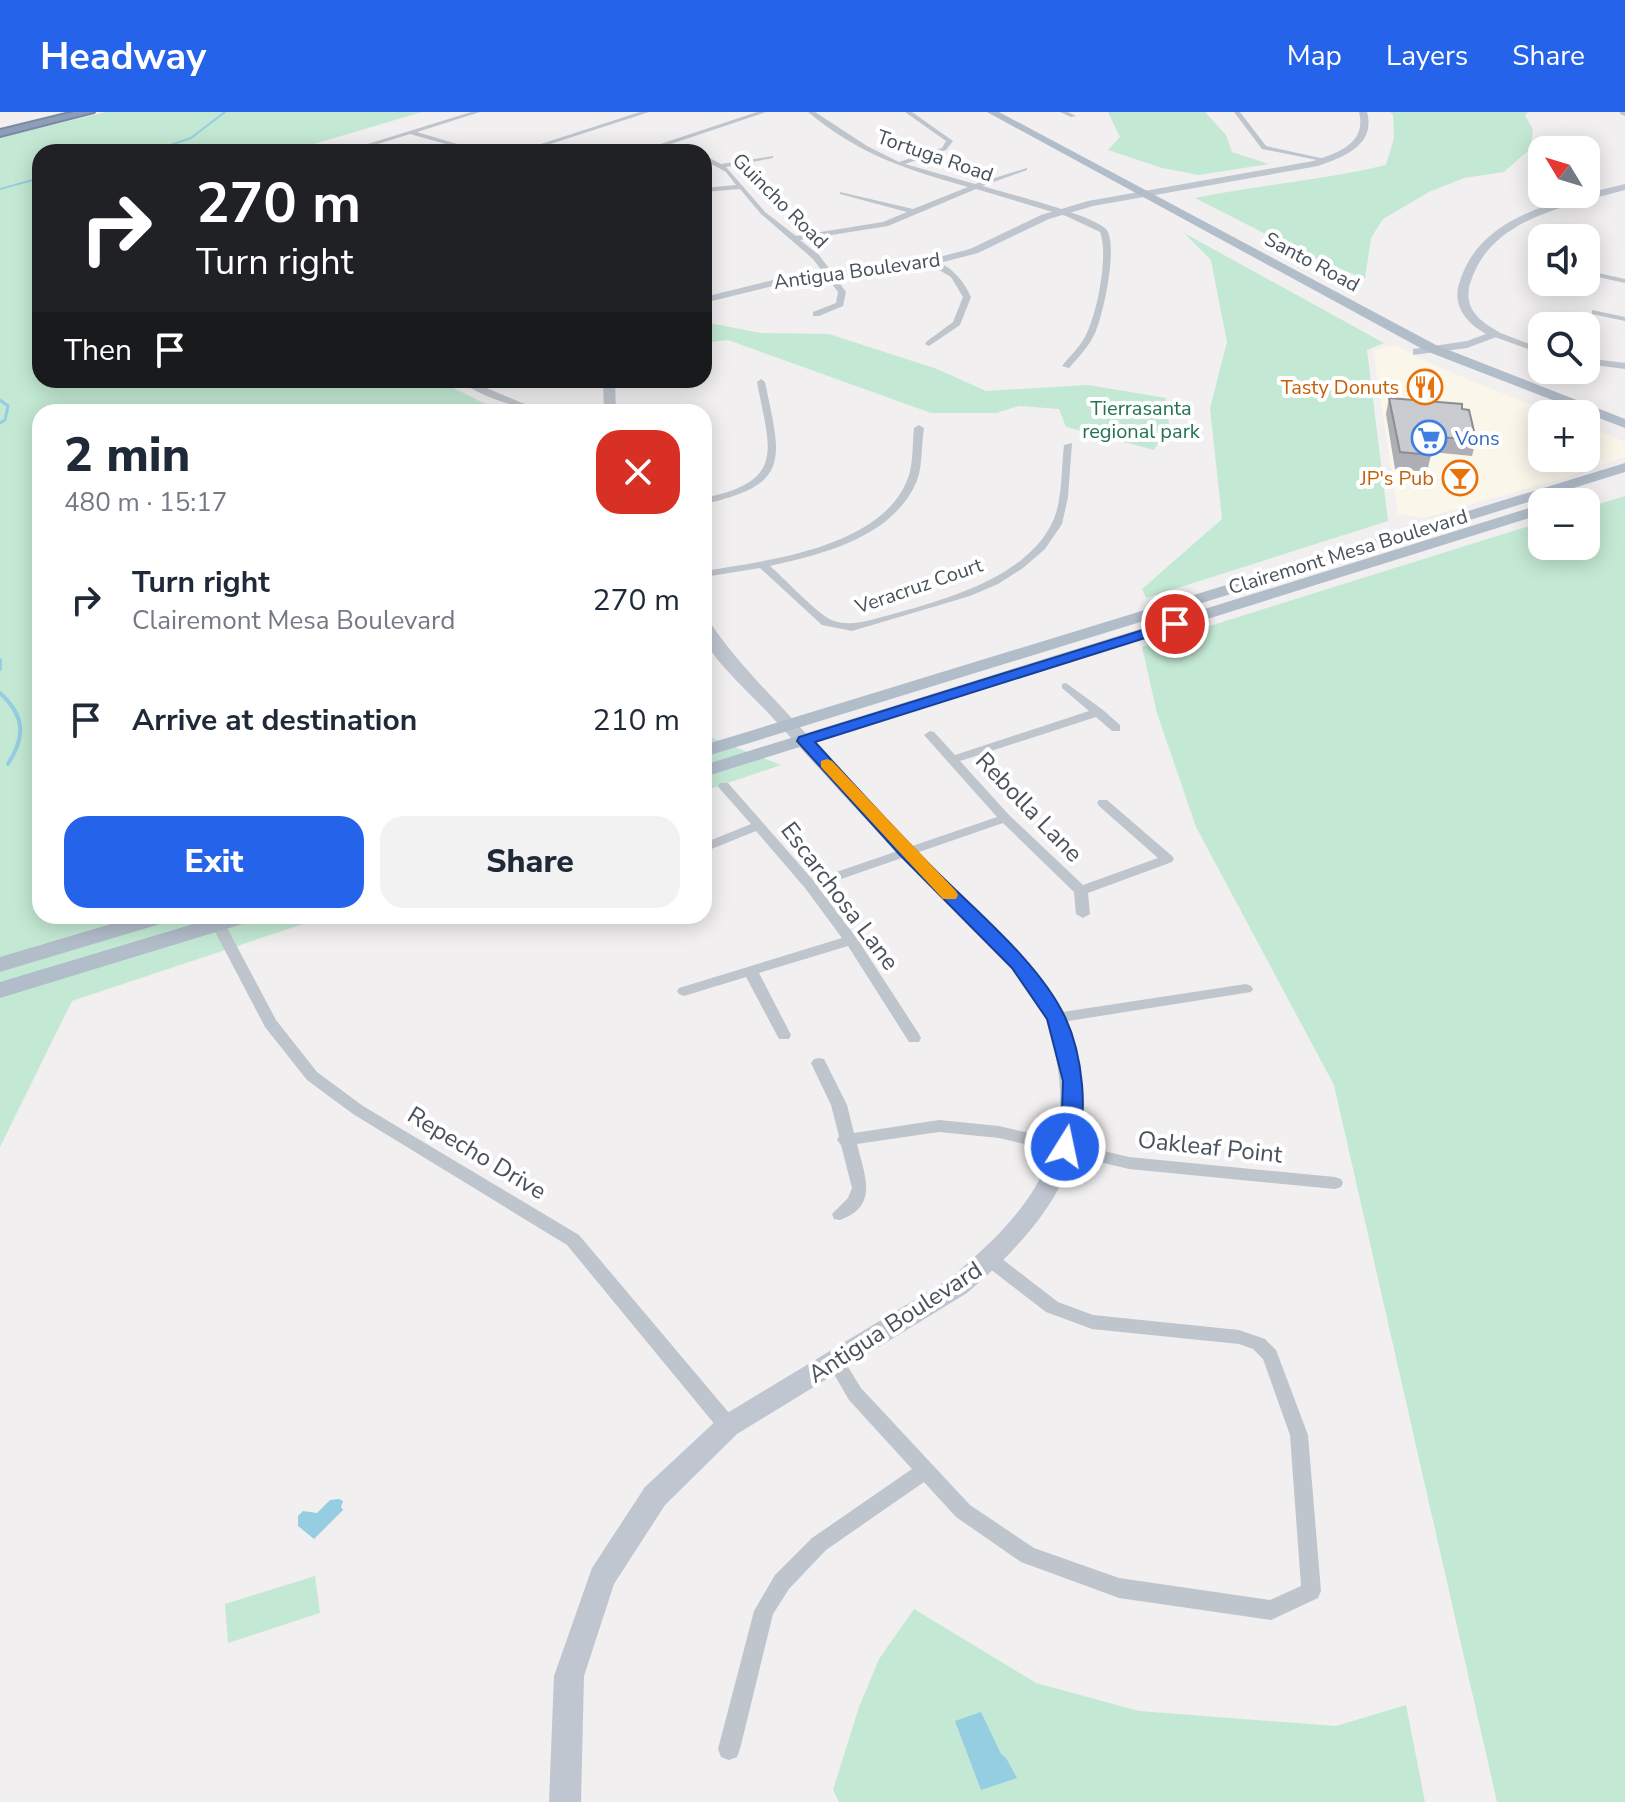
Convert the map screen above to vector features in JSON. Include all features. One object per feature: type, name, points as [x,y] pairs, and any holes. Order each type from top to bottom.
[{"type":"highway","points":[[0,121],[36,112]]},
{"type":"highway","points":[[0,133],[88,112]]},
{"type":"main road","name":"Santo Road","points":[[976,112],[1424,350],[1540,400]]},
{"type":"main road","name":"Santo Road","points":[[992,112],[1138,196]]},
{"type":"main road","name":"Santo Road","points":[[1424,350],[1625,424]]},
{"type":"main road","points":[[1600,424],[1625,434]]},
{"type":"main road","name":"Clairemont Mesa Boulevard","points":[[712,768],[797,733],[1625,467]]},
{"type":"main road","points":[[1600,491],[1625,483]]},
{"type":"main road","name":"Clairemont Mesa Boulevard","points":[[712,749],[797,733],[1528,513]]},
{"type":"main road","points":[[0,965],[136,924]]},
{"type":"main road","points":[[0,990],[206,924]]},
{"type":"street","points":[[371,144],[477,112]]},
{"type":"street","points":[[544,144],[646,112]]},
{"type":"street","points":[[665,144],[763,112]]},
{"type":"street","name":"Tortuga Road","points":[[811,112],[873,154],[1095,226],[1108,240],[1094,326],[1087,342],[1066,366]]},
{"type":"street","points":[[900,164],[944,149],[950,141],[908,112]]},
{"type":"street","points":[[1063,112],[1073,116]]},
{"type":"street","points":[[1237,112],[1264,148],[1327,160]]},
{"type":"street","name":"Antigua Boulevard","points":[[712,298],[755,286],[932,262],[997,242],[1058,212],[1138,196],[1151,190],[1315,164],[1352,147],[1364,136],[1367,127],[1363,112]]},
{"type":"street","points":[[410,132],[453,144]]},
{"type":"street","points":[[723,166],[771,157]]},
{"type":"street","name":"Guincho Road","points":[[712,161],[723,166],[763,213],[816,257],[827,275]]},
{"type":"street","points":[[793,239],[873,227],[1025,169]]},
{"type":"street","points":[[712,189],[741,187]]},
{"type":"street","points":[[1528,347],[1495,334],[1468,315],[1461,298],[1470,266],[1486,243],[1515,223],[1538,212],[1625,187]]},
{"type":"street","points":[[842,193],[915,212]]},
{"type":"street","points":[[929,344],[957,323],[967,297],[962,282],[932,262]]},
{"type":"street","points":[[816,314],[843,299],[842,292],[827,275]]},
{"type":"street","points":[[1601,275],[1625,281]]},
{"type":"street","points":[[1600,313],[1625,319]]},
{"type":"street","points":[[1424,350],[1488,339],[1495,334]]},
{"type":"street","points":[[1600,363],[1625,366]]},
{"type":"street","points":[[712,499],[738,491],[767,471],[773,455],[761,382]]},
{"type":"street","points":[[480,388],[517,404]]},
{"type":"street","points":[[712,573],[763,565],[828,546],[869,528],[900,503],[911,482],[919,428]]},
{"type":"street","name":"Veracruz Court","points":[[763,565],[826,623],[834,626],[852,628],[977,590],[1015,568],[1040,547],[1058,523],[1069,445]]},
{"type":"street","name":"Antigua Boulevard","points":[[565,1802],[569,1676],[602,1578],[655,1496],[728,1426],[958,1286],[991,1260],[1038,1208],[1054,1181],[1072,1112],[1073,1081],[1056,1018],[1019,964],[906,851],[740,673],[712,635]]},
{"type":"street","points":[[1066,686],[1116,728]]},
{"type":"street","points":[[952,760],[1099,712]]},
{"type":"street","name":"Rebolla Lane","points":[[930,735],[1005,818],[1081,891],[1083,914]]},
{"type":"street","name":"Escarchosa Lane","points":[[724,786],[810,885],[851,940],[914,1038]]},
{"type":"street","points":[[1081,891],[1167,859],[1103,803]]},
{"type":"street","points":[[810,885],[1005,818]]},
{"type":"street","points":[[712,845],[758,826]]},
{"type":"street","name":"Repecho Drive","points":[[220,924],[270,1023],[312,1076],[358,1110],[573,1240],[728,1426]]},
{"type":"street","points":[[684,991],[851,940]]},
{"type":"street","points":[[750,970],[784,1035]]},
{"type":"street","points":[[1056,1018],[1246,989]]},
{"type":"street","points":[[819,1063],[839,1105],[845,1140],[860,1188],[855,1202],[840,1214]]},
{"type":"street","name":"Oakleaf Point","points":[[845,1140],[939,1126],[999,1132],[1129,1163],[1335,1183]]},
{"type":"street","points":[[836,1362],[855,1394],[963,1511],[1028,1555],[1119,1588],[1271,1610],[1311,1591],[1299,1435],[1270,1355],[1259,1344],[1239,1337],[1092,1322],[1052,1307],[991,1260]]},
{"type":"street","points":[[729,1749],[764,1611],[782,1582],[819,1544],[926,1470]]},
{"type":"shaded area","points":[[1396,345],[1438,367],[1528,403],[1528,472],[1581,472],[1424,518],[1398,514],[1373,350]]},
{"type":"shaded area","points":[[1600,431],[1625,442],[1625,457],[1600,465]]},
{"type":"green space","points":[[106,112],[422,112],[314,144],[32,144],[32,388],[453,388],[486,404],[32,404],[32,924],[303,924],[72,1001],[0,1147],[0,138]]},
{"type":"green space","points":[[1108,112],[1205,112],[1226,135],[1232,152],[1269,164],[1199,175],[1162,168],[1108,150],[1120,137]]},
{"type":"green space","points":[[1390,112],[1528,112],[1525,115],[1533,130],[1532,136],[1528,136],[1528,151],[1504,172],[1464,178],[1429,192],[1383,219],[1371,238],[1365,279],[1305,254],[1195,198],[1386,165],[1394,138],[1393,115]]},
{"type":"green space","name":"Tierrasanta regional park","points":[[1184,233],[1384,343],[1367,350],[1388,521],[1146,598],[1142,589],[1222,519],[1210,408],[1227,342],[1211,260]]},
{"type":"green space","name":"Tierrasanta regional park","points":[[712,324],[761,333],[829,334],[937,369],[986,391],[1088,385],[1166,398],[1169,425],[1154,450],[1066,427],[1059,409],[1019,406],[996,413],[931,413],[728,340],[712,342]]},
{"type":"green space","points":[[1625,496],[1625,1802],[1497,1802],[1334,1085],[1196,827],[1157,713],[1142,647],[1528,526],[1528,560],[1600,560],[1600,504]]},
{"type":"green space","points":[[712,738],[781,765],[712,788]]},
{"type":"green space","points":[[315,1576],[320,1613],[228,1643],[225,1604]]},
{"type":"green space","points":[[914,1609],[1036,1683],[1139,1711],[1336,1726],[1406,1705],[1425,1802],[839,1802],[833,1790],[859,1707],[879,1659]]},
{"type":"water","points":[[330,1500],[343,1501],[343,1510],[314,1539],[298,1526],[298,1516],[303,1511],[317,1513]]},
{"type":"water","points":[[981,1712],[1001,1754],[1017,1778],[981,1790],[955,1721]]},
{"type":"building","points":[[1389,398],[1462,404],[1462,409],[1469,410],[1476,440],[1427,436],[1431,455],[1400,452]]},
{"type":"waterway","points":[[173,144],[191,138],[225,112]]},
{"type":"waterway","points":[[0,189],[32,180]]},
{"type":"waterway","points":[[0,400],[8,406],[5,420],[0,423]]},
{"type":"waterway","points":[[0,660],[0,669]]},
{"type":"waterway","points":[[0,693],[14,710],[20,727],[18,744],[8,764]]},
{"type":"slow traffic","points":[[827,764],[949,895]]},
{"type":"place","name":"Tasty Donuts","points":[[1425,387]]},
{"type":"place","name":"Vons","points":[[1429,438]]},
{"type":"place","name":"JP's Pub","points":[[1460,478]]},
{"type":"route","points":[[1065,1147],[1072,1112],[1073,1081],[1056,1018],[1019,964],[906,851],[804,741],[1175,624]]}]
